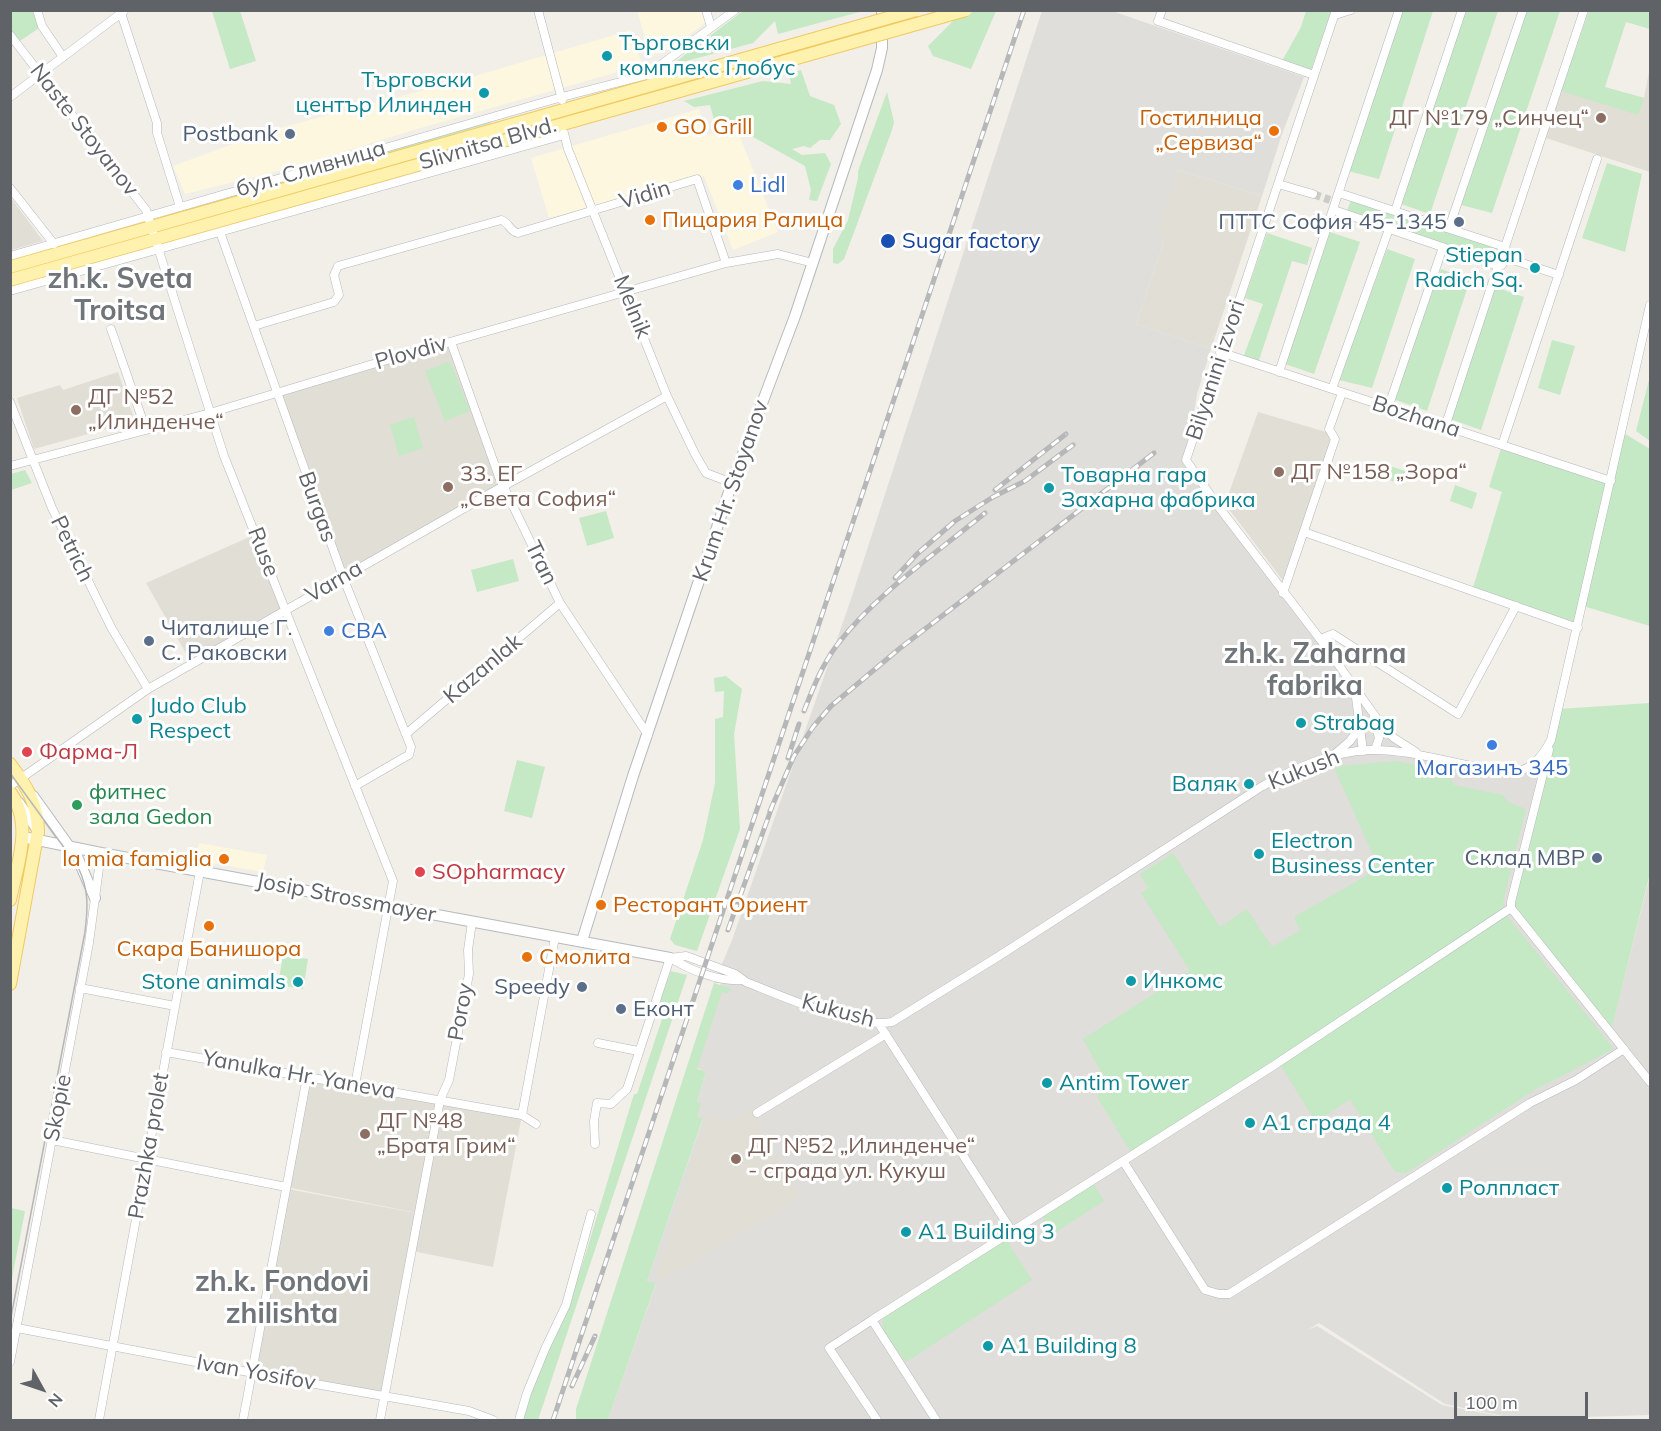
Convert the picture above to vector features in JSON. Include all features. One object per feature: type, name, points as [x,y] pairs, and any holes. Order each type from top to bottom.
[{"type":"main road","name":"Slivnitsa Blvd.","points":[[10,279],[562,103],[682,78],[916,10]]},
{"type":"main road","name":"Slivnitsa Blvd.","points":[[10,267],[564,129],[786,61],[966,10]]},
{"type":"main road","points":[[10,764],[16,782],[29,790],[41,838],[10,984]]},
{"type":"main road","points":[[10,900],[17,835],[23,822],[14,797]]},
{"type":"street","points":[[36,10],[42,26],[63,57]]},
{"type":"street","name":"Melnik","points":[[538,10],[562,103],[564,129],[667,396],[703,469],[712,476],[732,483]]},
{"type":"street","points":[[706,10],[711,27]]},
{"type":"street","points":[[647,75],[735,10]]},
{"type":"street","name":"Krum Hr. Stoyanov","points":[[582,941],[732,483],[813,263],[877,70],[882,42],[882,10]]},
{"type":"street","points":[[1162,10],[1158,21],[1314,75]]},
{"type":"street","points":[[1335,13],[1351,10]]},
{"type":"street","points":[[1279,372],[1399,10]]},
{"type":"street","points":[[1395,211],[1462,10]]},
{"type":"street","points":[[1449,228],[1523,10]]},
{"type":"street","points":[[1505,247],[1584,10]]},
{"type":"street","points":[[10,97],[121,11],[157,123],[156,133],[180,207]]},
{"type":"street","name":"Bilyanini izvori","points":[[1335,13],[1220,352],[1186,460],[1383,727],[1394,738],[1419,754]]},
{"type":"street","name":"Naste Stoyanov","points":[[10,35],[146,210],[153,233]]},
{"type":"street","name":"бул. Сливница","points":[[153,233],[180,207],[562,103],[647,75]]},
{"type":"street","name":"Slivnitsa Blvd.","points":[[647,75],[656,78],[682,78]]},
{"type":"street","name":"Slivnitsa Blvd.","points":[[10,256],[54,244],[153,233],[220,232],[564,129]]},
{"type":"street","points":[[1502,445],[1597,159]]},
{"type":"street","name":"Vidin","points":[[254,326],[334,302],[339,295],[334,275],[339,266],[501,220],[518,233],[697,179],[726,263]]},
{"type":"street","points":[[1278,184],[1312,194]]},
{"type":"street","points":[[10,188],[54,244]]},
{"type":"street","points":[[1339,193],[1505,247],[1508,253],[1502,265],[1498,266],[1445,427]]},
{"type":"street","points":[[1333,204],[1389,229],[1498,266]]},
{"type":"street","points":[[1332,389],[1389,229]]},
{"type":"street","name":"Burgas","points":[[220,232],[342,577],[406,734]]},
{"type":"street","name":"Slivnitsa Blvd.","points":[[10,291],[153,233]]},
{"type":"street","name":"Ruse","points":[[153,233],[224,456],[393,881],[355,1085]]},
{"type":"street","points":[[1388,408],[1443,247]]},
{"type":"street","name":"Plovdiv","points":[[10,466],[210,413],[726,263],[778,254],[813,263]]},
{"type":"street","points":[[1507,258],[1559,274]]},
{"type":"street","name":"Kukush","points":[[669,958],[686,956],[735,974],[742,980],[844,1017],[869,1024],[892,1022],[1282,775],[1330,756],[1375,750],[1419,754],[1453,763],[1513,772],[1534,763],[1543,754],[1551,740],[1650,305]]},
{"type":"street","points":[[111,329],[146,430]]},
{"type":"street","name":"Tran","points":[[451,342],[504,486],[561,603],[648,735]]},
{"type":"street","name":"Bozhana","points":[[1220,352],[1611,481]]},
{"type":"street","points":[[1284,593],[1335,438],[1329,429],[1342,393]]},
{"type":"street","name":"Varna","points":[[16,782],[148,689],[342,577],[667,396]]},
{"type":"street","name":"Petrich","points":[[10,402],[52,508],[112,629],[148,689]]},
{"type":"street","points":[[1304,532],[1578,628]]},
{"type":"street","name":"Kazanlak","points":[[406,734],[561,603]]},
{"type":"street","points":[[1320,639],[1333,634],[1458,714],[1516,606]]},
{"type":"street","name":"Bilyanini izvori","points":[[1355,688],[1363,751]]},
{"type":"street","name":"Bilyanini izvori","points":[[1373,714],[1379,738],[1375,750]]},
{"type":"street","points":[[1330,756],[1350,741],[1359,728]]},
{"type":"street","points":[[355,786],[409,755],[411,747],[406,734]]},
{"type":"street","points":[[1551,740],[1510,902],[1511,908],[1650,1082]]},
{"type":"street","points":[[29,790],[69,847],[85,874],[95,898]]},
{"type":"street","points":[[14,797],[41,838]]},
{"type":"street","name":"Josip Strossmayer","points":[[17,835],[41,838],[69,847],[669,958]]},
{"type":"street","name":"Skopie","points":[[10,1362],[92,922],[101,853]]},
{"type":"street","name":"Prazhka prolet","points":[[99,1420],[200,871]]},
{"type":"street","points":[[877,1420],[829,1348],[1011,1230],[1273,1066],[1511,908]]},
{"type":"street","name":"Poroy","points":[[380,1420],[440,1100],[449,1080],[469,974],[468,950],[472,922]]},
{"type":"street","points":[[522,1115],[555,937]]},
{"type":"street","points":[[595,1144],[594,1122],[597,1103],[610,1104],[627,1089],[669,958]]},
{"type":"street","points":[[80,988],[175,1006]]},
{"type":"street","points":[[879,1024],[1011,1230]]},
{"type":"street","points":[[757,1113],[886,1034]]},
{"type":"street","points":[[598,1043],[638,1051]]},
{"type":"street","points":[[1123,1161],[1205,1290],[1218,1294],[1230,1294],[1530,1103],[1576,1080],[1624,1049]]},
{"type":"street","name":"Yanulka Hr. Yaneva","points":[[166,1052],[522,1115],[536,1124]]},
{"type":"street","points":[[243,1420],[307,1077]]},
{"type":"street","points":[[52,1140],[286,1187]]},
{"type":"street","points":[[519,1420],[526,1393],[544,1349],[566,1305],[591,1214]]},
{"type":"street","points":[[872,1320],[936,1420]]},
{"type":"street","name":"Ivan Yosifov","points":[[17,1328],[251,1373],[469,1411],[493,1420]]},
{"type":"shaded area","points":[[637,11],[701,11],[705,23],[672,48],[651,56]]},
{"type":"shaded area","points":[[1042,11],[1112,11],[1304,77],[1262,196],[1178,170],[1164,241],[1136,324],[1211,349],[1197,394],[1186,460],[1383,727],[1419,754],[1513,773],[1543,754],[1611,1031],[1650,875],[1650,1415],[1517,1419],[1445,1404],[1319,1323],[1307,1330],[1317,1326],[1442,1405],[1520,1420],[608,1420],[656,1284],[647,1281],[703,1119],[697,1117],[697,1102],[706,1071],[696,1068],[721,983],[714,983],[732,940],[850,602]]},
{"type":"shaded area","points":[[631,30],[642,65],[290,168],[185,194],[173,166],[268,131],[455,82]]},
{"type":"shaded area","name":"ДГ №179 „Синчец“","points":[[1650,67],[1650,172],[1546,138],[1566,77],[1644,98]]},
{"type":"shaded area","points":[[699,109],[707,135],[736,127],[778,232],[733,250],[704,176],[549,218],[531,158]]},
{"type":"shaded area","points":[[1178,170],[1262,196],[1211,349],[1136,324],[1164,241],[1158,230]]},
{"type":"shaded area","points":[[11,198],[43,241],[11,250]]},
{"type":"shaded area","points":[[451,342],[504,486],[343,577],[276,393]]},
{"type":"shaded area","name":"ДГ №52 „Илинденче“","points":[[118,372],[135,421],[34,449],[17,398],[60,385],[63,390]]},
{"type":"shaded area","name":"ДГ №158 „Зора“","points":[[1258,412],[1326,432],[1332,441],[1284,582],[1225,504]]},
{"type":"shaded area","points":[[256,534],[285,610],[192,664],[146,583]]},
{"type":"shaded area","points":[[199,843],[267,855],[263,872],[195,860]]},
{"type":"shaded area","points":[[307,1077],[522,1115],[493,1267],[412,1251],[418,1213],[286,1187]]},
{"type":"shaded area","name":"ДГ №52 „Илинденче“ - сграда ул. Кукуш","points":[[751,1109],[801,1198],[664,1279],[656,1277],[707,1115],[727,1121]]},
{"type":"shaded area","points":[[288,1189],[416,1213],[384,1392],[255,1372]]},
{"type":"green space","points":[[744,10],[863,11],[778,34],[775,21],[753,43],[679,63],[677,61]]},
{"type":"green space","points":[[11,11],[37,11],[42,26],[17,43],[11,35]]},
{"type":"green space","points":[[212,11],[240,11],[256,61],[230,69]]},
{"type":"green space","points":[[963,11],[996,11],[971,69],[933,56],[928,46]]},
{"type":"green space","points":[[1306,11],[1336,11],[1331,12],[1311,70],[1282,61],[1301,27]]},
{"type":"green space","points":[[1402,11],[1433,11],[1379,179],[1348,171]]},
{"type":"green space","points":[[1465,11],[1498,11],[1430,214],[1401,204]]},
{"type":"green space","points":[[1527,11],[1560,11],[1492,213],[1461,205]]},
{"type":"green space","points":[[1589,11],[1650,11],[1650,29],[1626,22],[1605,87],[1644,98],[1638,115],[1561,91]]},
{"type":"green space","points":[[801,70],[810,96],[834,105],[841,124],[830,140],[820,140],[810,148],[804,146],[792,149],[802,155],[825,153],[831,164],[817,201],[809,200],[811,190],[805,166],[721,119],[714,120],[710,105],[694,107],[684,101],[763,81],[791,84],[789,74]]},
{"type":"green space","points":[[887,92],[894,122],[892,130],[844,259],[838,264],[833,263],[833,249],[848,220],[858,171]]},
{"type":"green space","points":[[490,119],[491,123],[170,217],[161,215]]},
{"type":"green space","points":[[551,131],[553,135],[161,243]]},
{"type":"green space","points":[[1607,163],[1642,174],[1625,252],[1582,238]]},
{"type":"green space","points":[[1352,197],[1503,247],[1498,264],[1346,214]]},
{"type":"green space","points":[[1330,232],[1360,242],[1314,374],[1285,364]]},
{"type":"green space","points":[[1267,233],[1312,248],[1307,265],[1292,261],[1258,363],[1243,358],[1263,304],[1245,298]]},
{"type":"green space","points":[[1387,249],[1415,259],[1372,388],[1339,380]]},
{"type":"green space","points":[[1441,269],[1470,280],[1427,411],[1393,399]]},
{"type":"green space","points":[[1495,287],[1524,297],[1481,430],[1450,419]]},
{"type":"green space","points":[[1552,340],[1575,346],[1560,395],[1538,388]]},
{"type":"green space","points":[[450,361],[470,411],[445,421],[425,371]]},
{"type":"green space","points":[[1650,376],[1650,441],[1636,431]]},
{"type":"green space","points":[[414,417],[423,448],[399,456],[390,425]]},
{"type":"green space","points":[[1622,432],[1650,449],[1650,626],[1583,606],[1578,628],[1472,591],[1502,492],[1489,487],[1502,445],[1611,481]]},
{"type":"green space","points":[[1390,466],[1408,472],[1404,485],[1386,479]]},
{"type":"green space","points":[[25,470],[32,483],[11,490],[11,474]]},
{"type":"green space","points":[[1455,485],[1477,493],[1472,509],[1450,501]]},
{"type":"green space","points":[[606,511],[614,538],[587,546],[579,518]]},
{"type":"green space","points":[[513,559],[519,581],[477,592],[471,570]]},
{"type":"green space","points":[[726,676],[742,689],[734,734],[740,829],[697,951],[675,945],[670,939],[703,840],[715,783],[715,719],[723,717],[724,691],[715,692],[714,678]]},
{"type":"green space","points":[[1650,703],[1650,873],[1611,1032],[1511,908],[1559,709]]},
{"type":"green space","points":[[517,760],[545,767],[532,818],[504,811]]},
{"type":"green space","points":[[1395,761],[1447,770],[1454,785],[1503,795],[1508,802],[1526,809],[1503,902],[1508,917],[1614,1049],[1536,1089],[1406,1173],[1395,1172],[1350,1099],[1316,1122],[1281,1066],[1131,1152],[1097,1097],[1106,1081],[1083,1039],[1190,971],[1141,893],[1148,888],[1140,874],[1173,853],[1220,927],[1247,909],[1272,947],[1300,930],[1294,917],[1366,876],[1377,864],[1335,770],[1339,766]]},
{"type":"green space","points":[[283,955],[308,959],[303,989],[278,985]]},
{"type":"green space","points":[[671,971],[687,975],[538,1420],[522,1420],[530,1393],[581,1269],[634,1094],[637,1094],[667,1004],[660,1001]]},
{"type":"green space","points":[[714,983],[732,989],[728,993],[722,992],[697,1069],[706,1071],[697,1102],[701,1103],[697,1117],[703,1118],[647,1281],[656,1283],[608,1420],[576,1420],[576,1409]]},
{"type":"green space","points":[[1093,1183],[1104,1201],[1050,1236],[1043,1225],[1044,1215]]},
{"type":"green space","points":[[10,1208],[25,1211],[11,1283]]},
{"type":"green space","points":[[1006,1239],[1032,1280],[906,1362],[882,1330],[883,1316]]},
{"type":"tunnel","points":[[1313,194],[1330,200]]},
{"type":"tram line","points":[[10,773],[78,867],[86,891],[87,907],[85,932],[10,1322]]},
{"type":"railway","points":[[553,1420],[1024,10]]},
{"type":"railway","points":[[995,490],[1066,434]]},
{"type":"railway","points":[[895,578],[917,554],[955,521],[993,497],[1025,481],[1073,445]]},
{"type":"railway","points":[[770,811],[794,756],[813,727],[831,706],[899,649],[1154,453]]},
{"type":"railway","points":[[804,711],[827,661],[853,626],[907,575],[985,513]]},
{"type":"railway","points":[[788,758],[799,724]]},
{"type":"railway","points":[[728,930],[773,804]]},
{"type":"railway","points":[[572,1386],[595,1336]]},
{"type":"place","name":"Търговски комплекс Глобус","points":[[607,56]]},
{"type":"place","name":"Търговски център Илинден","points":[[484,93]]},
{"type":"place","name":"ДГ №179 „Синчец“","points":[[1601,118]]},
{"type":"place","name":"GO Grill","points":[[662,127]]},
{"type":"place","name":"Гостилница „Сервиза“","points":[[1274,131]]},
{"type":"place","name":"Postbank","points":[[290,134]]},
{"type":"place","name":"Lidl","points":[[738,185]]},
{"type":"place","name":"Пицария Ралица","points":[[650,220]]},
{"type":"place","name":"ПТТС София 45-1345","points":[[1459,222]]},
{"type":"place","name":"Sugar factory","points":[[888,241]]},
{"type":"place","name":"Stiepan Radich Sq.","points":[[1535,268]]},
{"type":"place","name":"ДГ №52 „Илинденче“","points":[[76,410]]},
{"type":"place","name":"ДГ №158 „Зора“","points":[[1279,472]]},
{"type":"place","name":"33. ЕГ „Света София“","points":[[448,487]]},
{"type":"place","name":"Товарна гара Захарна фабрика","points":[[1049,488]]},
{"type":"place","name":"CBA","points":[[329,631]]},
{"type":"place","name":"Читалище Г. С. Раковски","points":[[149,641]]},
{"type":"place","name":"Judo Club Respect","points":[[137,719]]},
{"type":"place","name":"Strabag","points":[[1301,723]]},
{"type":"place","name":"Магазинъ 345","points":[[1492,745]]},
{"type":"place","name":"Фарма-Л","points":[[27,752]]},
{"type":"place","name":"Валяк","points":[[1249,784]]},
{"type":"place","name":"фитнес зала Gedon","points":[[77,805]]},
{"type":"place","name":"Electron Business Center","points":[[1259,854]]},
{"type":"place","name":"Склад МВР","points":[[1597,858]]},
{"type":"place","name":"la mia famiglia","points":[[224,859]]},
{"type":"place","name":"SOpharmacy","points":[[420,872]]},
{"type":"place","name":"Ресторант Ориент","points":[[601,905]]},
{"type":"place","name":"Скара Банишора","points":[[209,926]]},
{"type":"place","name":"Смолита","points":[[527,957]]},
{"type":"place","name":"Инкомс","points":[[1131,981]]},
{"type":"place","name":"Stone animals","points":[[298,982]]},
{"type":"place","name":"Speedy","points":[[582,987]]},
{"type":"place","name":"Еконт","points":[[621,1009]]},
{"type":"place","name":"Antim Tower","points":[[1047,1083]]},
{"type":"place","name":"А1 сграда 4","points":[[1250,1123]]},
{"type":"place","name":"ДГ №48 „Братя Грим“","points":[[365,1134]]},
{"type":"place","name":"ДГ №52 „Илинденче“ - сграда ул. Кукуш","points":[[736,1159]]},
{"type":"place","name":"Ролпласт","points":[[1447,1188]]},
{"type":"place","name":"A1 Building 3","points":[[906,1232]]},
{"type":"place","name":"A1 Building 8","points":[[988,1346]]},
{"type":"district","name":"zh.k. Sveta Troitsa","points":[[120,296]]},
{"type":"district","name":"zh.k. Zaharna fabrika","points":[[1315,671]]},
{"type":"district","name":"zh.k. Fondovi zhilishta","points":[[282,1299]]}]
